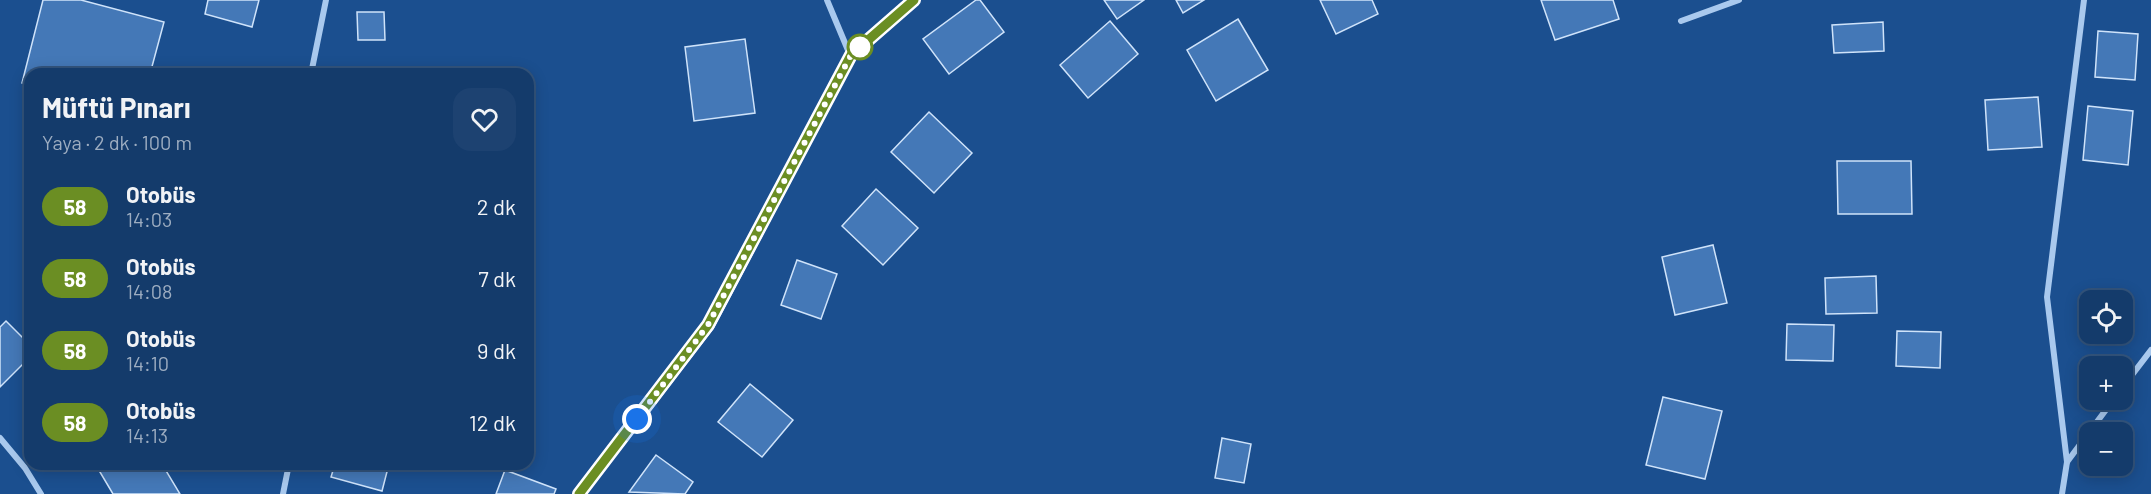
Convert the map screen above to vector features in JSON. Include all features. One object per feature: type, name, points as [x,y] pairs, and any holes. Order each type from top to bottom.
[{"type":"street","points":[[312,68],[326,0]]},
{"type":"street","points":[[827,0],[851,55]]},
{"type":"street","points":[[579,494],[708,325],[851,55],[914,0]]},
{"type":"street","points":[[1681,21],[1739,0]]},
{"type":"street","points":[[2061,494],[2067,462],[2047,297],[2084,0]]},
{"type":"street","points":[[2133,374],[2151,350]]},
{"type":"street","points":[[2067,462],[2106,410]]},
{"type":"street","points":[[0,438],[24,467]]},
{"type":"street","points":[[26,470],[41,494]]},
{"type":"street","points":[[283,494],[288,470]]},
{"type":"building","points":[[43,0],[81,0],[164,22],[152,68],[26,68]]},
{"type":"building","points":[[208,0],[259,0],[252,27],[205,14]]},
{"type":"building","points":[[976,0],[980,0],[1004,32],[949,74],[923,39]]},
{"type":"building","points":[[1104,0],[1144,0],[1117,19]]},
{"type":"building","points":[[1176,0],[1204,0],[1183,13]]},
{"type":"building","points":[[1320,0],[1372,0],[1378,14],[1336,34]]},
{"type":"building","points":[[1541,0],[1613,0],[1619,19],[1555,40]]},
{"type":"building","points":[[357,12],[384,12],[385,40],[358,40]]},
{"type":"building","points":[[1238,19],[1268,70],[1216,101],[1187,50]]},
{"type":"building","points":[[1110,21],[1138,54],[1088,98],[1060,65]]},
{"type":"building","points":[[1883,22],[1884,51],[1834,53],[1832,25]]},
{"type":"building","points":[[2098,31],[2138,34],[2135,80],[2095,77]]},
{"type":"building","points":[[745,39],[755,113],[694,121],[685,47]]},
{"type":"building","points":[[2038,97],[2042,147],[1988,150],[1985,100]]},
{"type":"building","points":[[2088,106],[2133,111],[2128,165],[2083,160]]},
{"type":"building","points":[[929,112],[972,153],[934,193],[891,152]]},
{"type":"building","points":[[1837,161],[1911,161],[1912,214],[1838,214]]},
{"type":"building","points":[[876,189],[918,228],[883,265],[842,226]]},
{"type":"building","points":[[1713,245],[1727,303],[1675,315],[1662,257]]},
{"type":"building","points":[[797,260],[837,274],[821,319],[781,305]]},
{"type":"building","points":[[1876,276],[1877,313],[1826,314],[1825,278]]},
{"type":"building","points":[[6,321],[24,339],[24,363],[0,387],[0,327]]},
{"type":"building","points":[[1787,324],[1834,325],[1833,361],[1786,360]]},
{"type":"building","points":[[1897,331],[1941,332],[1940,368],[1896,366]]},
{"type":"building","points":[[750,384],[793,420],[762,457],[718,422]]},
{"type":"building","points":[[1663,397],[1722,411],[1705,479],[1646,465]]},
{"type":"building","points":[[1222,438],[1251,444],[1244,483],[1215,478]]},
{"type":"building","points":[[656,455],[693,482],[685,494],[629,492]]},
{"type":"building","points":[[99,470],[166,470],[180,494],[113,494]]},
{"type":"building","points":[[333,470],[387,470],[382,491],[331,477]]},
{"type":"building","points":[[505,470],[556,489],[554,494],[496,494]]},
{"type":"bus line","name":"58","points":[[579,494],[708,325],[851,55],[914,0]]},
{"type":"route","points":[[637,419],[708,325],[851,55],[866,42],[860,47]]}]
